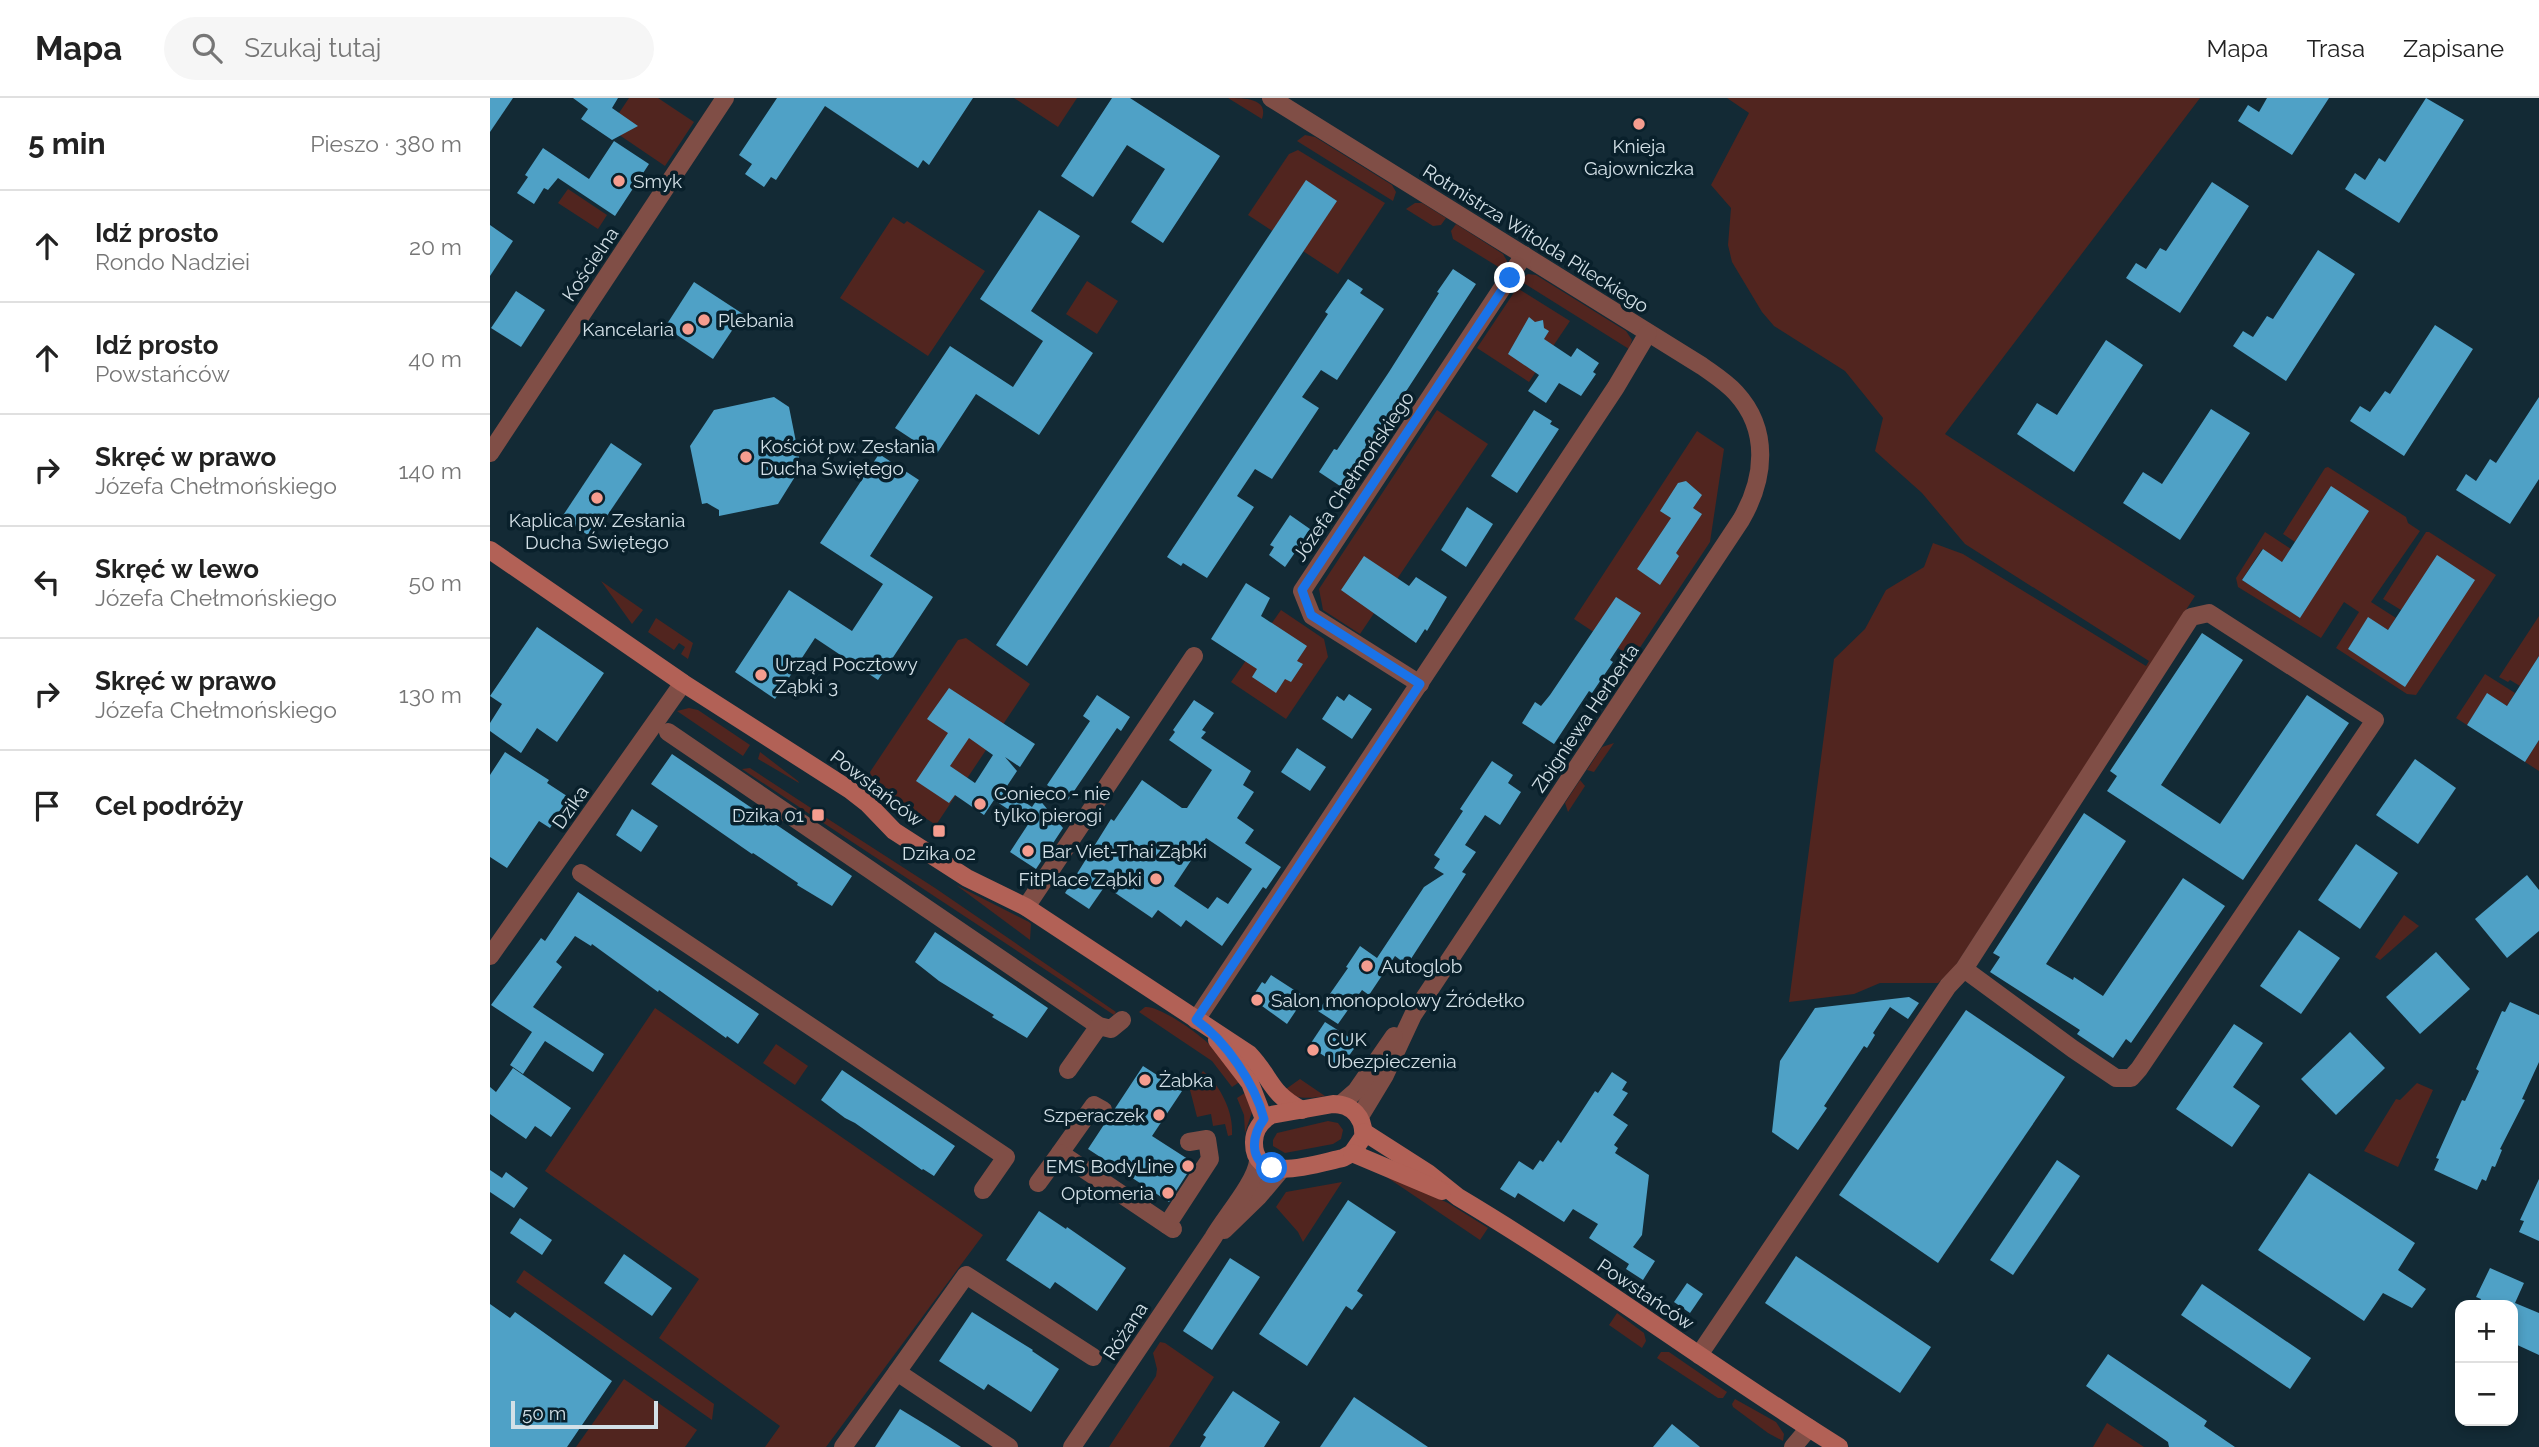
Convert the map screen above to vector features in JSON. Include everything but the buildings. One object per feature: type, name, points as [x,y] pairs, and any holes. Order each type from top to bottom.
[{"type":"street","name":"Kościelna","points":[[490,453],[725,98]]},
{"type":"street","name":"Rotmistrza Witolda Pileckiego","points":[[1271,98],[1702,366],[1734,391],[1749,411],[1758,434]]},
{"type":"street","name":"Józefa Chełmońskiego","points":[[1420,684],[1311,615],[1302,590],[1524,255]]},
{"type":"street","points":[[1202,1024],[1420,684],[1616,387],[1648,333]]},
{"type":"street","name":"Zbigniewa Herberta","points":[[1340,1104],[1356,1091],[1396,1034],[1413,1015],[1741,520],[1757,489],[1761,469],[1758,434]]},
{"type":"street","name":"Powstańców","points":[[490,550],[683,683],[825,773],[869,804],[894,831],[958,872],[1026,907],[1249,1054],[1259,1064],[1273,1090],[1285,1101],[1302,1110]]},
{"type":"street","points":[[1699,1355],[1948,986],[1964,969],[2192,617],[2209,614],[2375,720],[2131,1077],[2116,1078],[1964,969]]},
{"type":"street","points":[[1026,907],[1194,656]]},
{"type":"street","name":"Dzika","points":[[490,956],[683,683]]},
{"type":"street","points":[[668,732],[1099,1026],[1111,1030],[1122,1020]]},
{"type":"street","points":[[582,873],[1006,1157],[983,1189]]},
{"type":"street","name":"Zbigniewa Herberta","points":[[1361,1125],[1413,1015]]},
{"type":"street","name":"Powstańców","points":[[1202,1024],[1250,1083],[1264,1119]]},
{"type":"street","points":[[1068,1070],[1099,1026]]},
{"type":"street","points":[[1340,1104],[1271,1115],[1264,1119],[1255,1137],[1258,1161],[1281,1170],[1343,1158],[1360,1144],[1361,1125]]},
{"type":"street","name":"Powstańców","points":[[1340,1104],[1351,1108],[1361,1125],[1458,1197],[1837,1447]]},
{"type":"street","points":[[1038,1183],[1094,1105],[1103,1110]]},
{"type":"street","points":[[1060,1153],[1170,1227],[1210,1158],[1208,1139],[1189,1142]]},
{"type":"street","name":"Powstańców","points":[[1352,1153],[1458,1197]]},
{"type":"street","name":"Różana","points":[[1072,1447],[1248,1187],[1257,1171],[1258,1161]]},
{"type":"street","name":"Różana","points":[[1213,1238],[1239,1218],[1281,1170]]},
{"type":"street","points":[[843,1447],[966,1275],[1093,1357]]},
{"type":"street","points":[[897,1372],[1009,1447]]},
{"type":"street","points":[[1793,1447],[1809,1428]]},
{"type":"shaded area","points":[[629,98],[658,98],[694,122],[665,166],[609,128]]},
{"type":"shaded area","points":[[1014,98],[1077,98],[1058,127]]},
{"type":"shaded area","points":[[1228,98],[1248,99],[1259,103],[1263,112],[1262,119]]},
{"type":"shaded area","points":[[1727,98],[2200,98],[1945,434],[2195,596],[1954,968],[1938,983],[1880,983],[1854,994],[1789,1002],[1834,659],[1865,629],[1886,590],[1924,567],[1933,543],[1963,554],[2146,666],[2149,661],[1965,544],[1922,493],[1875,451],[1883,418],[1845,371],[1774,326],[1762,312],[1732,262],[1728,245],[1731,208],[1711,185],[1749,113]]},
{"type":"shaded area","points":[[1305,135],[1315,137],[1392,185],[1396,192],[1393,201],[1297,141]]},
{"type":"shaded area","points":[[1298,150],[1385,203],[1338,274],[1248,215],[1289,154]]},
{"type":"shaded area","points":[[568,189],[607,215],[598,229],[558,203]]},
{"type":"shaded area","points":[[1415,203],[1422,203],[1446,218],[1441,225],[1433,226],[1406,209]]},
{"type":"shaded area","points":[[893,217],[904,224],[907,221],[985,271],[928,356],[840,298]]},
{"type":"shaded area","points":[[1456,224],[1503,254],[1507,261],[1505,271],[1453,239],[1451,231]]},
{"type":"shaded area","points":[[1528,274],[1536,275],[1626,331],[1632,340],[1629,349],[1519,280]]},
{"type":"shaded area","points":[[1087,281],[1118,301],[1097,334],[1066,314]]},
{"type":"shaded area","points":[[1517,288],[1570,321],[1529,382],[1477,348]]},
{"type":"shaded area","points":[[1437,410],[1488,444],[1360,634],[1323,610],[1319,589]]},
{"type":"shaded area","points":[[1697,431],[1724,449],[1710,542],[1633,658],[1574,619]]},
{"type":"shaded area","points":[[2328,467],[2406,517],[2408,523],[2420,531],[2371,602],[2396,618],[2388,630],[2368,618],[2348,649],[2405,686],[2401,610],[2383,599],[2426,532],[2496,575],[2416,695],[2407,694],[2336,648],[2359,612],[2344,602],[2321,638],[2238,587],[2236,578],[2265,532],[2291,549],[2282,562],[2262,549],[2242,580],[2299,617],[2331,486],[2295,542],[2283,534]]},
{"type":"shaded area","points":[[601,581],[643,610],[632,624]]},
{"type":"shaded area","points":[[1281,610],[1324,639],[1328,657],[1286,719],[1231,682]]},
{"type":"shaded area","points":[[2539,616],[2539,656],[2520,686],[2499,677]]},
{"type":"shaded area","points":[[656,618],[693,643],[688,659],[681,654],[685,647],[679,643],[674,650],[648,632]]},
{"type":"shaded area","points":[[966,638],[1030,684],[936,825],[873,784],[870,772],[958,640]]},
{"type":"shaded area","points":[[2485,674],[2515,693],[2507,706],[2487,694],[2467,725],[2456,718]]},
{"type":"shaded area","points":[[689,708],[698,710],[750,745],[743,756],[677,711]]},
{"type":"shaded area","points":[[2539,740],[2539,771],[2525,762]]},
{"type":"shaded area","points":[[1614,743],[1594,772],[1587,770],[1602,747]]},
{"type":"shaded area","points":[[760,752],[798,781],[799,783],[758,759]]},
{"type":"shaded area","points":[[750,768],[814,810],[811,815],[742,769]]},
{"type":"shaded area","points":[[1580,780],[1585,786],[1568,812],[1565,803]]},
{"type":"shaded area","points":[[825,817],[935,888],[1116,1012],[1114,1015],[822,822]]},
{"type":"shaded area","points":[[956,885],[1029,922],[1030,940]]},
{"type":"shaded area","points":[[2404,915],[2419,926],[2380,960],[2375,957]]},
{"type":"shaded area","points":[[1145,1007],[1160,1011],[1199,1035],[1241,1081],[1232,1087],[1212,1061],[1139,1012]]},
{"type":"shaded area","points":[[655,1008],[983,1235],[826,1447],[765,1447],[780,1426],[659,1338],[699,1279],[545,1171]]},
{"type":"shaded area","points":[[776,1044],[808,1066],[795,1085],[763,1063]]},
{"type":"shaded area","points":[[1203,1071],[1225,1100],[1231,1117],[1232,1135],[1228,1136],[1225,1124],[1213,1126],[1211,1114],[1197,1117],[1190,1090]]},
{"type":"shaded area","points":[[1300,1079],[1325,1096],[1304,1098],[1286,1089]]},
{"type":"shaded area","points":[[2417,1083],[2433,1090],[2398,1167],[2364,1151],[2396,1099],[2400,1100]]},
{"type":"shaded area","points":[[1248,1091],[1253,1109],[1245,1133],[1244,1115],[1237,1098]]},
{"type":"shaded area","points":[[1328,1121],[1338,1123],[1343,1130],[1341,1139],[1333,1144],[1285,1153],[1273,1146],[1277,1133]]},
{"type":"shaded area","points":[[1389,1175],[1448,1203],[1488,1228],[1480,1240],[1388,1178]]},
{"type":"shaded area","points":[[1342,1182],[1303,1242],[1298,1232],[1276,1207],[1286,1192]]},
{"type":"shaded area","points":[[524,1270],[714,1404],[712,1420],[516,1282]]},
{"type":"shaded area","points":[[1617,1313],[1644,1333],[1646,1341],[1642,1348],[1609,1325]]},
{"type":"shaded area","points":[[1160,1342],[1214,1377],[1169,1447],[1109,1447],[1156,1376],[1153,1353]]},
{"type":"shaded area","points":[[1661,1352],[1669,1352],[1727,1392],[1723,1398],[1718,1398],[1657,1358]]},
{"type":"shaded area","points":[[624,1379],[697,1430],[685,1447],[576,1447]]},
{"type":"shaded area","points":[[1735,1399],[1776,1422],[1784,1434],[1783,1441],[1733,1407]]},
{"type":"shaded area","points":[[2107,1423],[2144,1447],[2093,1447]]},
{"type":"place","name":"Knieja Gajowniczka","points":[[1639,124]]},
{"type":"place","name":"Smyk","points":[[619,181]]},
{"type":"place","name":"Plebania","points":[[704,320]]},
{"type":"place","name":"Kancelaria","points":[[688,329]]},
{"type":"place","name":"Kościół pw. Zesłania Ducha Świętego","points":[[746,457]]},
{"type":"place","name":"Kaplica pw. Zesłania Ducha Świętego","points":[[597,498]]},
{"type":"place","name":"Urząd Pocztowy Ząbki 3","points":[[761,675]]},
{"type":"place","name":"Conieco - nie tylko pierogi","points":[[980,804]]},
{"type":"place","name":"Dzika 01","points":[[818,815]]},
{"type":"place","name":"Dzika 02","points":[[939,831]]},
{"type":"place","name":"Bar Viet-Thai Ząbki","points":[[1028,851]]},
{"type":"place","name":"FitPlace Ząbki","points":[[1156,879]]},
{"type":"place","name":"Autoglob","points":[[1367,966]]},
{"type":"place","name":"Salon monopolowy Źródełko","points":[[1257,1000]]},
{"type":"place","name":"CUK Ubezpieczenia","points":[[1313,1050]]},
{"type":"place","name":"Żabka","points":[[1145,1080]]},
{"type":"place","name":"Szperaczek","points":[[1159,1115]]},
{"type":"place","name":"EMS BodyLine","points":[[1188,1166]]},
{"type":"place","name":"Optomeria","points":[[1168,1193]]},
{"type":"route","points":[[1272,1168],[1258,1161],[1255,1152],[1255,1137],[1264,1119],[1250,1083],[1208,1029],[1196,1020],[1420,684],[1311,615],[1302,590],[1510,278]]}]
